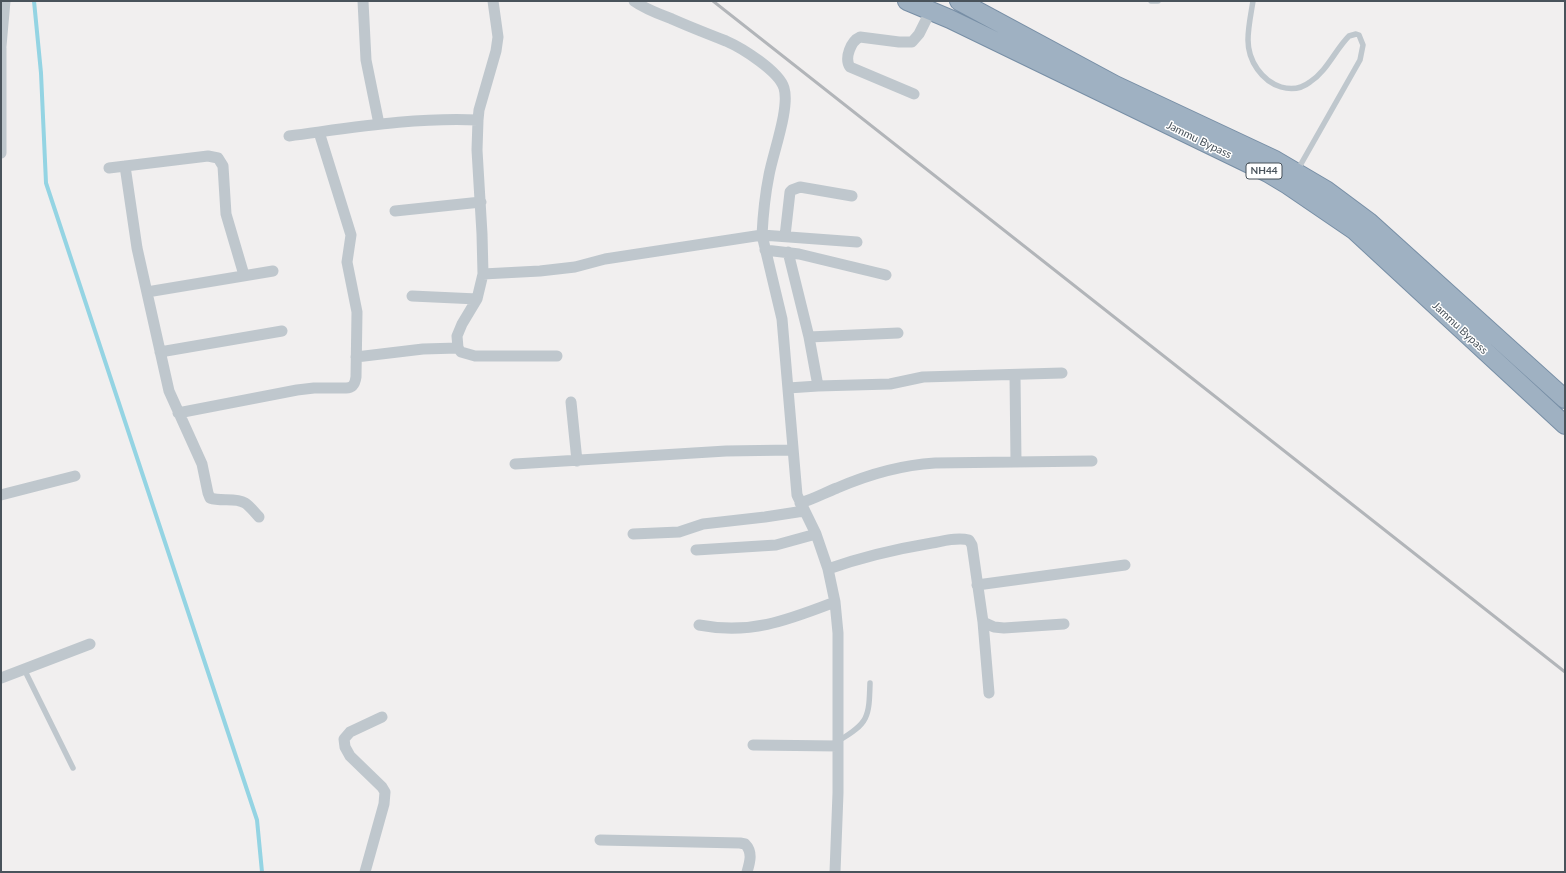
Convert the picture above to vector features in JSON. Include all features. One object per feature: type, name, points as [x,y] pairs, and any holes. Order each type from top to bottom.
[{"type":"highway","name":"Jammu Bypass","points":[[907,1],[931,10],[1268,173],[1292,178],[1326,190],[1369,222],[1565,399]]},
{"type":"highway","name":"Jammu Bypass","points":[[959,1],[1115,85],[1275,160],[1325,210],[1359,235],[1565,425]]},
{"type":"street","points":[[1,153],[1,47],[4,1]]},
{"type":"street","points":[[363,1],[366,60],[379,124]]},
{"type":"street","points":[[493,1],[498,37],[496,52],[479,110],[478,120],[483,274],[477,298],[457,336],[458,348],[461,352],[475,356],[557,356]]},
{"type":"street","points":[[634,1],[656,13],[720,38],[741,49],[771,71],[784,88],[785,107],[768,175],[764,203],[774,235]]},
{"type":"street","points":[[914,94],[850,67],[848,63],[848,55],[855,40],[860,37],[899,42],[912,42],[919,34],[931,10]]},
{"type":"street","points":[[289,136],[379,124],[478,120]]},
{"type":"street","points":[[178,413],[297,390],[314,388],[350,388],[356,381],[357,312],[346,262],[351,235],[319,132]]},
{"type":"street","points":[[109,168],[203,157],[214,156],[218,158],[223,166],[226,214],[244,276]]},
{"type":"street","points":[[125,166],[137,248],[169,391],[202,464],[210,498],[244,502],[259,517]]},
{"type":"street","points":[[835,872],[838,743],[838,633],[832,568],[816,534],[806,503],[796,485],[792,450],[793,388],[769,250],[792,190],[800,188],[852,196]]},
{"type":"street","points":[[395,211],[481,202]]},
{"type":"street","points":[[483,274],[540,271],[575,267],[605,259],[774,235],[857,242]]},
{"type":"street","points":[[769,250],[787,252],[886,275]]},
{"type":"street","points":[[787,252],[809,337],[815,386]]},
{"type":"street","points":[[147,292],[273,271]]},
{"type":"street","points":[[412,296],[477,298]]},
{"type":"street","points":[[160,352],[282,331]]},
{"type":"street","points":[[809,337],[898,333]]},
{"type":"street","points":[[356,357],[423,349],[458,348]]},
{"type":"street","points":[[793,388],[890,384],[923,377],[1062,373]]},
{"type":"street","points":[[1016,374],[1016,462]]},
{"type":"street","points":[[571,402],[577,461]]},
{"type":"street","points":[[515,464],[726,451],[792,450]]},
{"type":"street","points":[[633,534],[679,532],[703,524],[765,518],[806,503],[849,484],[912,465],[1092,461]]},
{"type":"street","points":[[1,495],[75,476]]},
{"type":"street","points":[[696,550],[776,545],[816,534]]},
{"type":"street","points":[[832,568],[895,550],[942,541],[969,540],[972,545],[983,622],[989,693]]},
{"type":"street","points":[[977,585],[1125,565]]},
{"type":"street","points":[[700,624],[716,628],[746,628],[784,620],[835,602]]},
{"type":"street","points":[[983,622],[994,627],[1004,628],[1064,624]]},
{"type":"street","points":[[1,678],[90,644]]},
{"type":"street","points":[[364,872],[384,804],[384,792],[378,782],[350,756],[345,747],[344,739],[347,734],[354,729],[382,717]]},
{"type":"street","points":[[753,745],[838,743]]},
{"type":"street","points":[[600,840],[745,844],[750,852],[750,861],[747,872]]},
{"type":"lane","points":[[1151,1],[1158,1]]},
{"type":"lane","points":[[1253,1],[1248,41],[1249,52],[1256,67],[1263,77],[1275,85],[1288,89],[1298,88],[1309,83],[1318,76],[1350,36],[1356,34],[1359,35],[1362,41],[1362,53],[1354,71],[1292,178]]},
{"type":"lane","points":[[24,669],[73,768]]},
{"type":"lane","points":[[838,743],[865,721],[869,704],[870,683]]},
{"type":"waterway","points":[[34,1],[41,73],[46,183],[257,820],[262,872]]},
{"type":"railway","points":[[713,1],[1565,672]]}]
